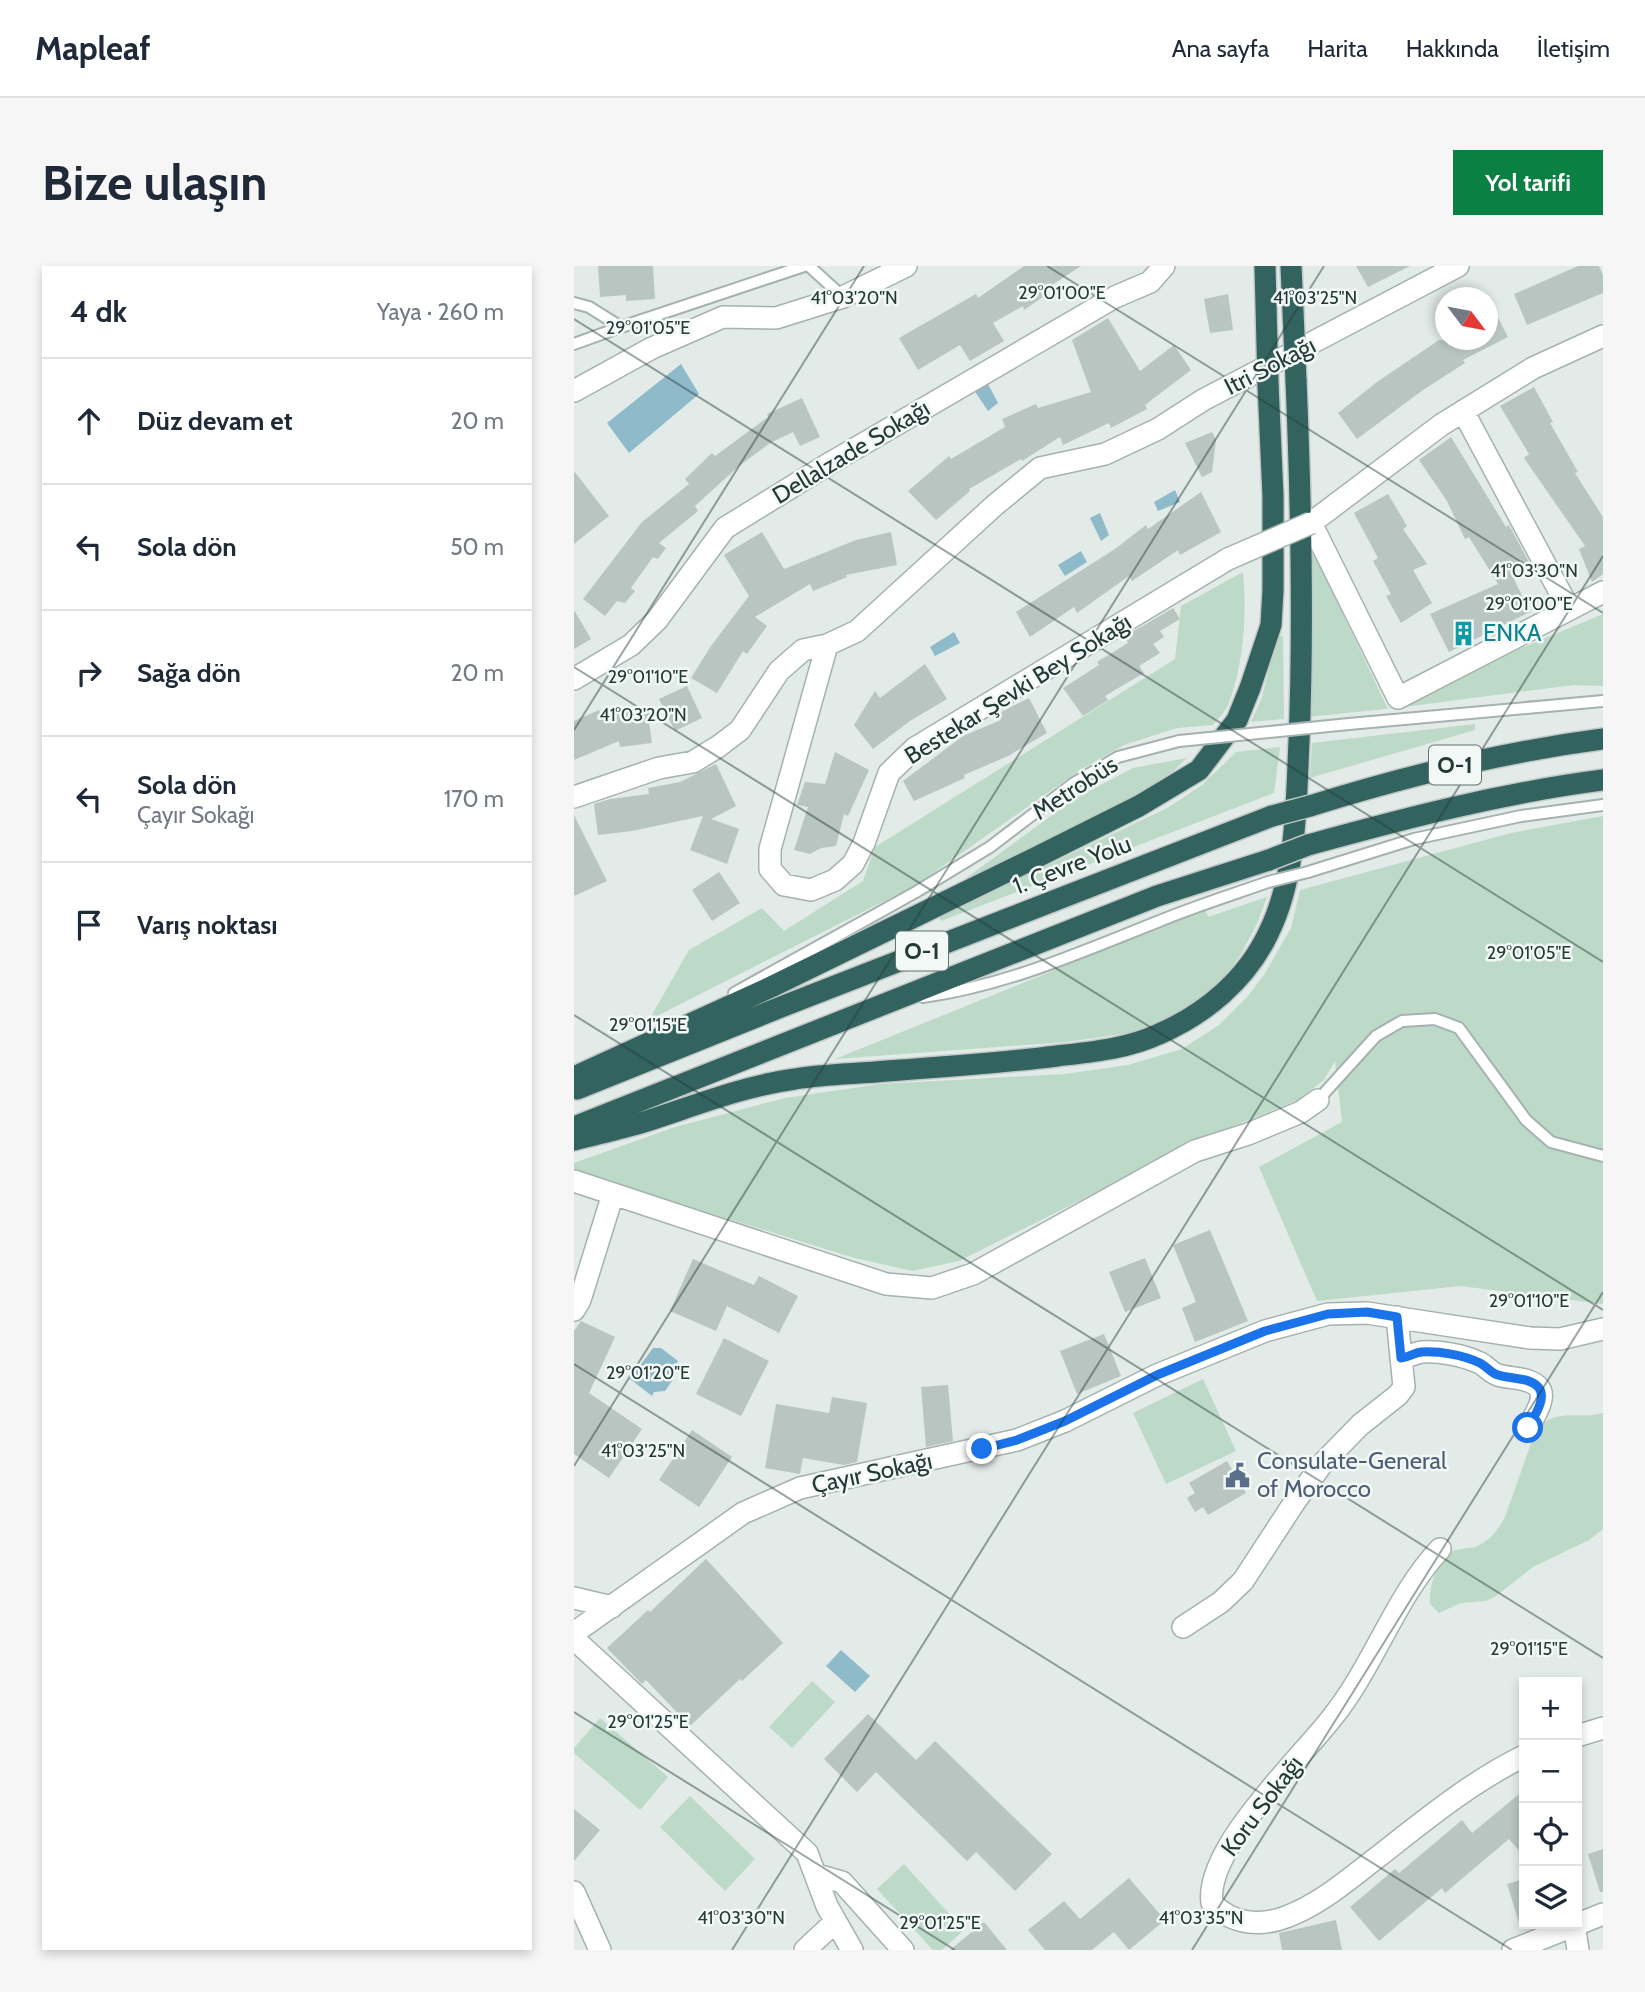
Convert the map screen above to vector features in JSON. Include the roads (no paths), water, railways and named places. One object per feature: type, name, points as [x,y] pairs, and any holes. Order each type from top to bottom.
[{"type":"highway","points":[[574,1077],[771,987],[1139,806],[1199,770],[1237,720],[1271,625],[1273,496],[1265,266]]},
{"type":"highway","points":[[574,1140],[749,1089],[794,1079],[1036,1059],[1105,1050],[1158,1035],[1189,1019],[1222,996],[1249,966],[1268,934],[1282,897],[1294,823],[1300,704],[1301,486],[1292,266]]},
{"type":"highway","name":"1. Çevre Yolu","points":[[574,1090],[856,977],[1272,816],[1389,781],[1475,760],[1541,747],[1603,739]]},
{"type":"highway","name":"O-1","points":[[574,1127],[1157,896],[1308,845],[1470,802],[1603,780]]},
{"type":"street","points":[[574,391],[652,348],[723,317],[776,318],[843,297],[906,266]]},
{"type":"street","name":"Dellalzade Sokağı","points":[[574,679],[631,645],[657,620],[725,528],[832,462],[1115,297],[1150,282],[1164,266]]},
{"type":"street","name":"Itri Sokağı","points":[[574,797],[659,768],[692,762],[719,746],[740,730],[779,671],[803,650],[827,645],[858,631],[995,505],[1040,468],[1105,454],[1158,429],[1203,400],[1458,266]]},
{"type":"street","points":[[1603,336],[1533,368],[1463,411],[1311,523],[1398,698],[1603,592]]},
{"type":"street","points":[[1463,411],[1569,609]]},
{"type":"street","name":"Bestekar Şevki Bey Sokağı","points":[[827,645],[770,849],[770,869],[784,885],[811,890],[835,880],[853,864],[864,843],[889,772],[915,748],[1228,559],[1311,523]]},
{"type":"street","points":[[574,1181],[886,1284],[932,1288],[973,1274],[1195,1151],[1248,1134],[1301,1112],[1318,1100]]},
{"type":"street","points":[[574,1310],[580,1300],[613,1194]]},
{"type":"street","name":"Çayır Sokağı","points":[[574,1633],[743,1513],[800,1488],[1017,1440],[1065,1421],[1157,1375],[1265,1331],[1328,1314],[1367,1312],[1531,1338],[1560,1339],[1603,1329]]},
{"type":"street","points":[[1183,1627],[1221,1602],[1243,1581],[1322,1464],[1360,1425],[1398,1395],[1404,1387],[1397,1317]]},
{"type":"street","points":[[1401,1358],[1427,1352],[1463,1357],[1483,1364],[1495,1375],[1532,1382],[1539,1388],[1541,1396],[1528,1428]]},
{"type":"street","name":"Koru Sokağı","points":[[1440,1549],[1423,1567],[1357,1684],[1332,1719],[1268,1792],[1222,1856],[1212,1881],[1212,1903],[1229,1917],[1244,1922],[1263,1923],[1301,1910],[1338,1888],[1466,1790],[1519,1758]]},
{"type":"street","points":[[574,1598],[612,1607]]},
{"type":"street","points":[[574,1639],[807,1853],[835,1922],[852,1950]]},
{"type":"street","points":[[1582,1735],[1603,1728]]},
{"type":"street","points":[[817,1875],[842,1882],[904,1950]]},
{"type":"street","points":[[574,1892],[600,1950]]},
{"type":"street","points":[[1582,1922],[1603,1914]]},
{"type":"street","points":[[805,1950],[835,1922]]},
{"type":"street","points":[[1513,1950],[1564,1929]]},
{"type":"street","points":[[1575,1929],[1578,1950]]},
{"type":"lane","points":[[574,344],[806,266],[843,297]]},
{"type":"lane","points":[[574,303],[589,307],[621,327]]},
{"type":"lane","name":"Metrobüs","points":[[646,1042],[916,892],[990,847],[1074,783],[1118,757],[1179,741],[1603,701]]},
{"type":"lane","points":[[893,1000],[951,993],[1037,969],[1162,919],[1268,883],[1414,839],[1521,816],[1603,805]]},
{"type":"lane","points":[[1318,1100],[1376,1036],[1402,1021],[1435,1019],[1459,1028],[1526,1120],[1551,1142],[1603,1156]]},
{"type":"water","points":[[681,364],[699,394],[629,453],[607,423]]},
{"type":"water","points":[[988,384],[998,403],[988,411],[974,390]]},
{"type":"water","points":[[1175,490],[1180,502],[1158,511],[1154,502]]},
{"type":"water","points":[[1100,513],[1109,535],[1101,541],[1090,518]]},
{"type":"water","points":[[1081,551],[1087,562],[1065,576],[1058,565]]},
{"type":"water","points":[[954,632],[960,643],[935,656],[930,647]]},
{"type":"water","points":[[653,1348],[661,1348],[678,1361],[673,1370],[674,1378],[665,1391],[654,1392],[652,1396],[630,1379]]},
{"type":"water","points":[[841,1650],[870,1676],[855,1692],[826,1666]]},
{"type":"place","name":"ENKA","points":[[1463,633]]},
{"type":"place","name":"Consulate-General of Morocco","points":[[1237,1475]]}]
